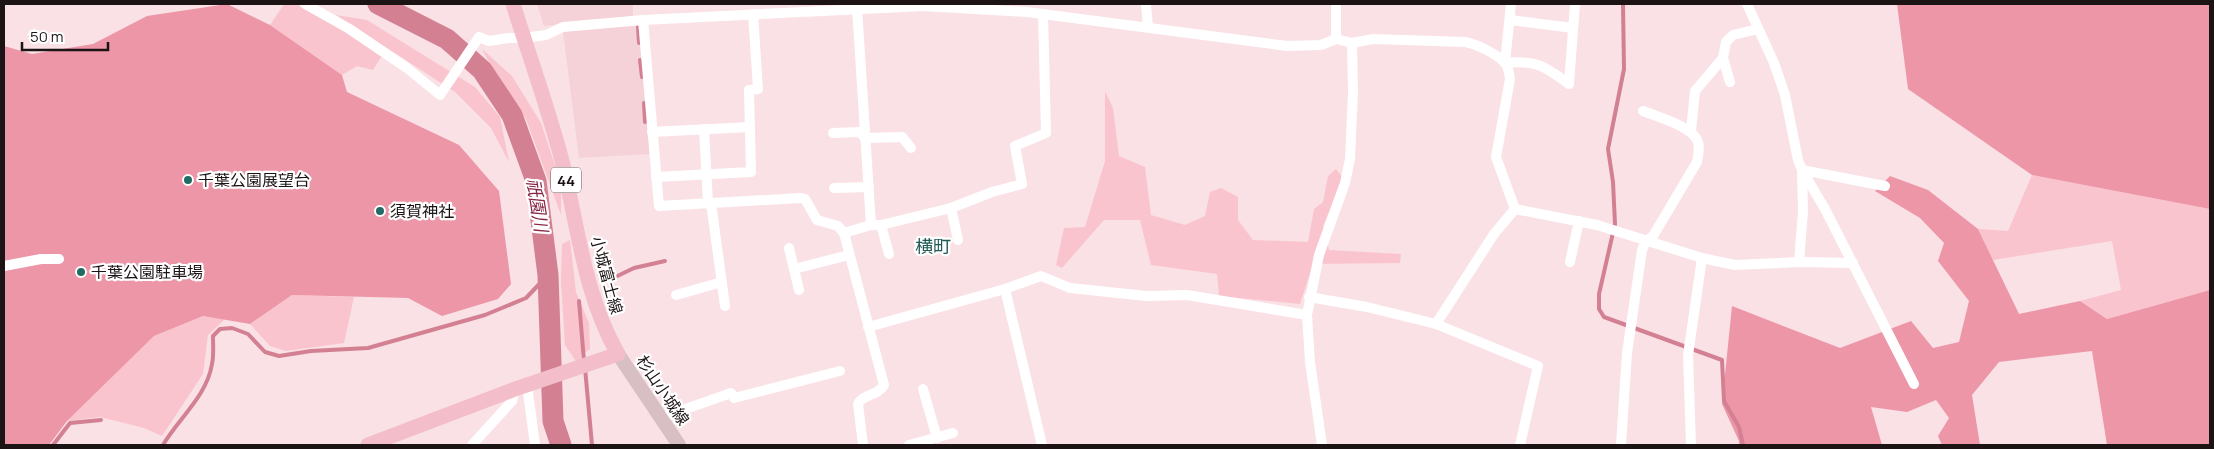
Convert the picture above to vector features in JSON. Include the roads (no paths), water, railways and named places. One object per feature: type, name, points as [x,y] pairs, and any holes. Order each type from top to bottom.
[{"type":"main road","name":"小城富士線","points":[[513,4],[560,156],[576,220],[582,262],[592,300],[606,333],[618,354]]},
{"type":"main road","points":[[368,445],[521,387],[618,354]]},
{"type":"main road","name":"杉山小城線","points":[[618,354],[678,445]]},
{"type":"street","points":[[305,4],[348,28],[407,68],[440,95],[479,38],[489,42],[508,38],[546,35],[563,27],[643,20],[857,8],[988,6],[1287,46],[1321,45],[1336,39],[1352,43],[1373,39],[1465,42],[1474,44],[1505,63],[1509,70],[1510,79],[1496,157],[1515,209]]},
{"type":"street","points":[[1146,4],[1148,27]]},
{"type":"street","points":[[1336,4],[1336,39]]},
{"type":"street","points":[[1505,63],[1511,4]]},
{"type":"street","points":[[1505,63],[1527,61],[1550,70],[1569,84],[1575,4]]},
{"type":"street","points":[[1747,4],[1774,63],[1784,94],[1798,160],[1802,170],[1853,263],[1914,384]]},
{"type":"street","points":[[857,8],[868,187],[876,225],[889,254]]},
{"type":"street","points":[[656,177],[751,172],[749,90],[758,89],[753,14]]},
{"type":"street","points":[[844,233],[951,208],[992,192],[1022,184],[1015,146],[1046,133],[1043,14]]},
{"type":"street","points":[[643,20],[659,206],[801,198],[805,199],[817,220],[838,226],[844,233],[884,385],[881,391],[860,400],[858,404],[863,445]]},
{"type":"street","points":[[1510,20],[1573,28]]},
{"type":"street","points":[[1730,82],[1723,58],[1726,42],[1733,35],[1758,29]]},
{"type":"street","points":[[1322,445],[1310,362],[1307,315],[1319,255],[1345,183],[1350,159],[1353,92],[1352,43]]},
{"type":"street","points":[[1691,131],[1695,91],[1723,58]]},
{"type":"street","points":[[1621,445],[1625,372],[1642,250],[1646,241],[1653,236],[1697,162],[1699,148],[1698,140],[1691,131],[1643,111]]},
{"type":"street","points":[[652,132],[750,127]]},
{"type":"street","points":[[704,129],[706,174],[725,306]]},
{"type":"street","points":[[832,133],[860,132],[866,138],[902,137],[911,148]]},
{"type":"street","points":[[1802,170],[1885,186]]},
{"type":"street","points":[[1799,262],[1803,211],[1802,170]]},
{"type":"street","points":[[834,188],[868,187]]},
{"type":"street","points":[[951,208],[958,240]]},
{"type":"street","points":[[1515,209],[1579,222],[1702,258],[1735,265],[1799,262],[1853,263]]},
{"type":"street","points":[[1436,324],[1494,234],[1515,209]]},
{"type":"street","points":[[1570,262],[1579,222]]},
{"type":"street","points":[[789,248],[799,290]]},
{"type":"street","points":[[794,269],[849,255]]},
{"type":"street","points":[[1691,445],[1688,355],[1702,258]]},
{"type":"street","points":[[4,266],[41,259],[59,259]]},
{"type":"street","points":[[868,327],[1005,289],[1041,276],[1070,288],[1147,296],[1187,295],[1307,315]]},
{"type":"street","points":[[676,295],[722,282]]},
{"type":"street","points":[[1005,289],[1042,445]]},
{"type":"street","points":[[1309,298],[1367,306],[1436,324],[1538,366],[1520,445]]},
{"type":"street","points":[[660,418],[730,393],[734,398],[840,371]]},
{"type":"street","points":[[472,445],[512,401],[521,387]]},
{"type":"street","points":[[521,387],[535,445]]},
{"type":"street","points":[[923,389],[937,438]]},
{"type":"street","points":[[909,445],[953,433]]},
{"type":"waterway","name":"祇園川","points":[[378,4],[447,39],[482,70],[512,115],[536,181],[548,275],[553,421],[561,445]]},
{"type":"waterway","points":[[1623,4],[1624,69],[1608,149],[1613,182],[1615,224],[1599,294],[1599,309],[1604,317],[1722,360],[1724,401],[1739,427],[1743,445]]},
{"type":"waterway","points":[[638,27],[639,43]]},
{"type":"waterway","points":[[640,60],[642,77]]},
{"type":"waterway","points":[[644,103],[645,122]]},
{"type":"waterway","points":[[607,281],[634,268],[665,261]]},
{"type":"waterway","points":[[163,445],[198,397],[209,376],[213,361],[213,336],[220,329],[232,328],[248,334],[265,352],[279,356],[311,351],[368,348],[485,315],[526,298],[548,275]]},
{"type":"waterway","points":[[579,301],[584,361]]},
{"type":"waterway","points":[[585,368],[592,445]]},
{"type":"waterway","points":[[53,445],[70,423],[101,420]]},
{"type":"place","name":"千葉公園展望台","points":[[188,180]]},
{"type":"place","name":"須賀神社","points":[[380,211]]},
{"type":"place","name":"千葉公園駐車場","points":[[81,272]]},
{"type":"district","name":"横町","points":[[933,246]]}]
